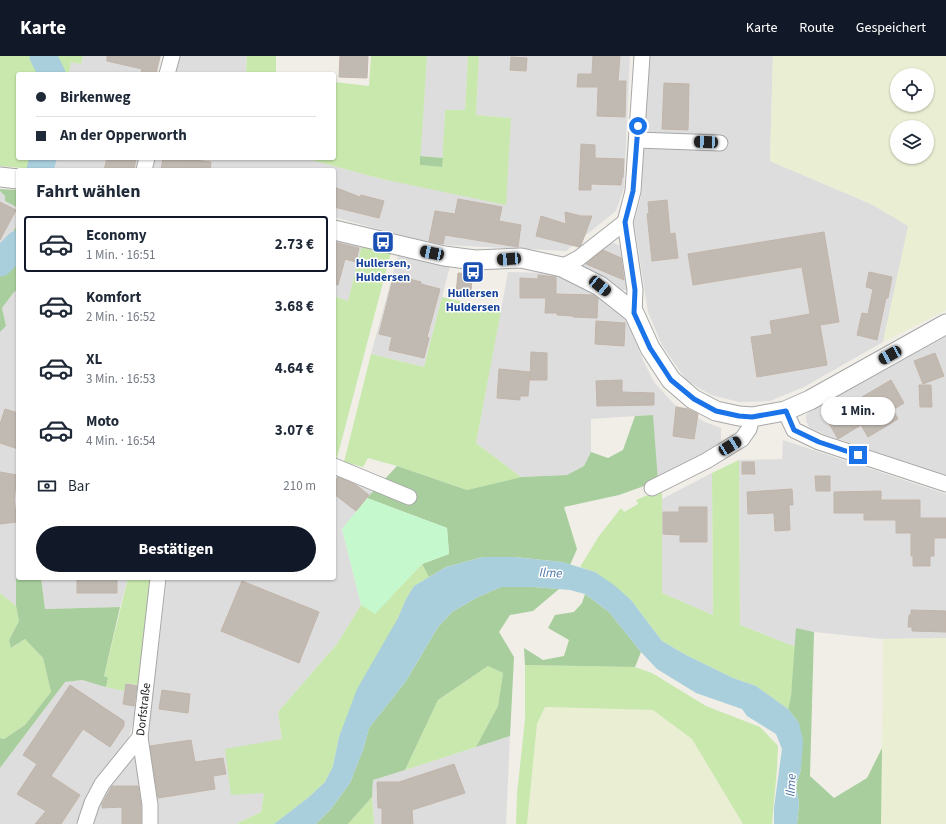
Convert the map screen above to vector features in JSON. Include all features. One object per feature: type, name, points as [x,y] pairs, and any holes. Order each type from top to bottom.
[{"type":"street","points":[[168,72],[172,56]]},
{"type":"street","points":[[634,313],[635,290],[625,222],[633,191],[642,56]]},
{"type":"street","points":[[637,140],[720,142]]},
{"type":"street","points":[[0,177],[16,179]]},
{"type":"street","points":[[562,267],[579,258],[625,222]]},
{"type":"street","points":[[336,230],[444,256],[475,260],[521,258],[562,267],[600,286],[634,313],[650,348],[671,380],[694,399],[716,411],[739,416],[752,417],[786,411],[810,400],[946,324]]},
{"type":"street","points":[[786,411],[794,430],[806,436],[946,484]]},
{"type":"street","points":[[652,488],[706,461],[742,439],[749,429],[752,417]]},
{"type":"street","points":[[336,467],[409,497]]},
{"type":"street","name":"Dorfstraße","points":[[85,824],[92,803],[102,784],[140,737],[158,580]]},
{"type":"street","points":[[140,737],[150,805],[150,824]]},
{"type":"shaded area","points":[[83,56],[161,56],[157,72],[69,72],[71,62],[81,64]]},
{"type":"shaded area","points":[[178,56],[247,56],[246,72],[174,72]]},
{"type":"shaded area","points":[[427,56],[468,56],[465,111],[445,110],[443,158],[420,156]]},
{"type":"shaded area","points":[[479,56],[630,56],[624,188],[616,211],[566,251],[445,245],[425,242],[336,218],[336,168],[150,168],[152,160],[311,160],[382,179],[418,186],[511,118],[476,115]]},
{"type":"shaded area","points":[[649,56],[773,56],[770,161],[871,204],[909,226],[883,342],[804,387],[770,401],[739,402],[711,395],[686,380],[662,345],[648,312],[634,222],[641,196]]},
{"type":"shaded area","points":[[50,160],[138,160],[136,168],[48,168]]},
{"type":"shaded area","points":[[0,191],[5,196],[5,201],[16,207],[16,227],[11,236],[0,249]]},
{"type":"shaded area","points":[[336,239],[362,245],[348,301],[336,297]]},
{"type":"shaded area","points":[[611,242],[623,247],[628,286],[627,290],[622,290],[581,265]]},
{"type":"shaded area","points":[[398,255],[450,266],[424,367],[371,354]]},
{"type":"shaded area","points":[[508,272],[549,273],[564,277],[606,299],[628,322],[643,360],[654,382],[674,404],[705,422],[721,428],[721,448],[658,481],[652,415],[591,419],[591,452],[584,466],[567,475],[521,477],[476,443]]},
{"type":"shaded area","points":[[16,291],[16,606],[0,593],[0,332],[6,326],[2,308]]},
{"type":"shaded area","points":[[946,334],[946,476],[824,434],[809,427],[806,421],[806,415],[811,410]]},
{"type":"shaded area","points":[[783,440],[946,494],[946,638],[883,639],[814,632],[796,628],[796,647],[740,625],[739,460],[782,459]]},
{"type":"shaded area","points":[[712,473],[713,615],[662,593],[662,499]]},
{"type":"shaded area","points":[[336,474],[374,491],[342,529],[361,605],[337,644],[278,712],[282,739],[264,792],[261,812],[236,824],[93,824],[97,809],[105,792],[128,765],[144,738],[152,702],[167,580],[336,580]]},
{"type":"shaded area","points":[[41,580],[127,580],[120,607],[45,609]]},
{"type":"shaded area","points":[[82,680],[123,691],[125,682],[139,685],[134,720],[128,740],[88,792],[76,824],[0,824],[0,768],[65,682]]},
{"type":"shaded area","points":[[510,736],[506,824],[374,824],[372,797],[373,780]]},
{"type":"green space","points":[[0,56],[83,56],[81,64],[71,62],[69,72],[16,72],[16,160],[50,160],[48,168],[0,166]]},
{"type":"green space","points":[[247,56],[276,56],[276,72],[246,72]]},
{"type":"green space","points":[[371,56],[427,56],[420,165],[442,167],[445,110],[465,110],[468,56],[479,56],[476,115],[511,118],[506,205],[382,179],[311,160],[336,160],[336,82],[369,86]]},
{"type":"green space","points":[[773,56],[946,56],[946,310],[883,342],[908,226],[871,204],[770,161]]},
{"type":"green space","points":[[420,156],[443,158],[442,167],[420,165]]},
{"type":"green space","points":[[0,189],[16,190],[16,207],[5,201],[5,196]]},
{"type":"green space","points":[[16,227],[16,291],[2,308],[6,326],[0,332],[0,249],[11,236]]},
{"type":"green space","points":[[362,245],[391,252],[337,458],[336,297],[348,301]]},
{"type":"green space","points":[[442,297],[501,311],[476,443],[521,477],[467,490],[397,466],[368,458],[363,467],[344,462],[371,354],[424,367]]},
{"type":"green space","points":[[653,415],[658,481],[619,495],[564,507],[577,549],[570,565],[562,562],[514,557],[483,557],[446,567],[429,577],[422,564],[449,554],[447,528],[367,498],[397,466],[467,490],[521,477],[567,475],[584,466],[591,452],[608,458],[623,450],[635,416]]},
{"type":"green space","points":[[739,460],[740,625],[796,647],[791,696],[788,709],[756,686],[733,678],[686,655],[662,641],[631,600],[595,572],[580,567],[599,536],[621,508],[624,512],[638,504],[636,500],[662,489],[662,593],[713,615],[712,473]]},
{"type":"green space","points":[[367,498],[447,528],[449,554],[422,564],[375,614],[361,605],[342,529]]},
{"type":"green space","points":[[422,564],[429,577],[414,586],[406,599],[339,737],[333,766],[325,782],[309,797],[274,824],[236,824],[261,812],[264,793],[231,795],[225,749],[282,739],[278,712],[337,644],[361,605],[375,613]]},
{"type":"green space","points":[[16,580],[41,580],[45,609],[120,607],[104,676],[108,678],[106,687],[82,680],[65,682],[0,768],[0,738],[4,739],[25,725],[51,692],[43,658],[25,639],[11,648],[9,640],[19,621],[16,606]]},
{"type":"green space","points":[[128,580],[150,580],[139,685],[126,683],[124,691],[106,687],[108,679],[104,676]]},
{"type":"green space","points":[[501,587],[559,589],[533,611],[510,615],[499,632],[514,657],[510,736],[476,747],[498,706],[503,673],[488,666],[438,700],[405,770],[373,780],[372,797],[348,824],[316,824],[331,809],[350,783],[363,750],[369,728],[406,681],[438,627],[452,612],[476,598]]},
{"type":"green space","points":[[0,593],[16,606],[19,621],[9,640],[12,648],[25,639],[43,658],[51,692],[25,725],[4,739],[0,738]]},
{"type":"green space","points":[[585,594],[609,612],[641,652],[635,667],[525,665],[524,648],[543,660],[564,656],[569,640],[548,628],[555,615],[574,612],[582,603]]},
{"type":"green space","points":[[796,628],[814,632],[810,776],[834,798],[867,778],[882,748],[881,824],[797,824],[799,803],[796,786],[801,769],[799,723],[788,709],[791,696]]},
{"type":"green space","points":[[946,638],[946,824],[881,824],[883,639]]},
{"type":"green space","points":[[525,665],[635,667],[652,673],[706,706],[760,727],[778,746],[772,824],[743,824],[692,739],[653,710],[545,707],[537,724],[527,824],[516,824],[517,794],[525,719]]},
{"type":"green space","points":[[488,666],[503,673],[498,706],[476,747],[405,770],[438,700]]},
{"type":"green space","points":[[545,707],[653,710],[692,739],[743,824],[527,824],[537,724]]},
{"type":"green space","points":[[372,797],[374,824],[348,824]]},
{"type":"water","points":[[483,557],[514,557],[562,562],[595,572],[614,585],[631,600],[662,641],[686,655],[733,678],[756,686],[788,709],[799,723],[803,741],[801,769],[796,786],[799,803],[797,824],[774,824],[774,808],[782,749],[776,734],[747,716],[742,709],[696,693],[657,669],[641,652],[609,612],[585,594],[570,590],[534,587],[501,587],[476,598],[452,612],[438,627],[406,681],[369,728],[363,750],[350,783],[331,809],[316,824],[274,824],[309,797],[325,782],[333,766],[339,737],[357,689],[398,618],[406,599],[414,586],[446,567]]},
{"type":"building","points":[[107,56],[160,56],[156,72],[141,72],[142,69],[107,61]]},
{"type":"building","points":[[340,56],[368,56],[367,78],[339,77]]},
{"type":"building","points":[[593,56],[620,56],[618,81],[626,81],[625,117],[597,116],[598,87],[577,87],[578,74],[592,74]]},
{"type":"building","points":[[511,57],[527,58],[526,71],[510,70]]},
{"type":"building","points":[[664,83],[689,84],[688,130],[662,129]]},
{"type":"building","points":[[581,144],[595,145],[595,158],[624,159],[621,185],[591,184],[591,190],[579,190]]},
{"type":"building","points":[[106,160],[136,160],[134,168],[104,168]]},
{"type":"building","points":[[163,160],[194,160],[211,162],[210,168],[161,168]]},
{"type":"building","points":[[336,188],[360,197],[361,195],[384,201],[379,218],[336,207]]},
{"type":"building","points":[[458,199],[502,207],[499,221],[521,225],[518,247],[445,235],[443,244],[429,241],[435,211],[455,214]]},
{"type":"building","points":[[667,200],[670,234],[675,233],[678,258],[652,261],[647,214],[649,213],[648,202]]},
{"type":"building","points":[[0,202],[16,210],[0,240]]},
{"type":"building","points":[[565,212],[581,216],[592,216],[579,247],[536,236],[541,216],[566,224]]},
{"type":"building","points":[[824,232],[839,322],[820,325],[827,365],[757,377],[751,337],[772,334],[770,321],[810,314],[802,267],[693,285],[688,254]]},
{"type":"building","points":[[336,242],[359,248],[356,262],[345,259],[338,285],[336,284]]},
{"type":"building","points":[[603,250],[621,258],[624,280],[586,264]]},
{"type":"building","points":[[869,272],[892,277],[877,340],[857,335],[862,313],[868,314],[873,289],[866,287]]},
{"type":"building","points":[[458,273],[472,274],[471,295],[456,294]]},
{"type":"building","points":[[394,275],[440,289],[427,337],[429,338],[424,358],[389,350],[392,337],[379,334]]},
{"type":"building","points":[[538,275],[556,277],[556,294],[594,295],[598,298],[597,318],[573,317],[557,315],[557,313],[545,313],[546,298],[520,298],[520,278],[538,279]]},
{"type":"building","points":[[596,321],[625,323],[624,346],[595,344]]},
{"type":"building","points":[[531,352],[547,353],[547,380],[530,380]]},
{"type":"building","points":[[935,353],[944,376],[923,384],[914,361]]},
{"type":"building","points":[[499,369],[530,372],[528,396],[520,396],[520,400],[497,398]]},
{"type":"building","points":[[622,380],[622,392],[654,393],[654,405],[597,406],[596,381]]},
{"type":"building","points":[[891,380],[904,403],[896,408],[892,408],[898,419],[868,437],[861,425],[838,439],[826,418]]},
{"type":"building","points":[[919,385],[931,385],[932,407],[920,407]]},
{"type":"building","points":[[676,407],[688,409],[698,414],[694,439],[673,436]]},
{"type":"building","points":[[5,409],[16,412],[16,448],[0,443],[0,424]]},
{"type":"building","points":[[742,462],[754,462],[755,474],[742,474]]},
{"type":"building","points":[[0,472],[16,475],[14,500],[16,522],[0,524]]},
{"type":"building","points":[[815,476],[830,476],[830,491],[816,491]]},
{"type":"building","points":[[338,477],[356,485],[369,495],[356,511],[336,496],[336,480]]},
{"type":"building","points":[[792,489],[793,505],[789,505],[790,530],[775,531],[774,513],[748,514],[747,492]]},
{"type":"building","points":[[881,491],[881,500],[920,500],[920,518],[946,518],[946,538],[934,538],[934,556],[930,556],[930,566],[913,566],[913,556],[911,556],[911,533],[896,533],[896,520],[864,520],[864,513],[834,513],[834,492]]},
{"type":"building","points":[[679,507],[707,507],[707,542],[680,542],[680,535],[663,534],[663,512],[679,512]]},
{"type":"building","points":[[77,580],[117,580],[117,593],[77,593]]},
{"type":"building","points":[[242,581],[319,612],[299,663],[221,631]]},
{"type":"building","points":[[911,610],[946,611],[946,632],[912,631],[912,627],[908,627]]},
{"type":"building","points":[[126,684],[137,686],[134,706],[123,704]]},
{"type":"building","points":[[70,685],[124,721],[124,726],[110,747],[83,729],[51,776],[80,795],[61,824],[35,824],[46,811],[17,794],[37,764],[23,755]]},
{"type":"building","points":[[162,690],[190,694],[188,713],[159,709]]},
{"type":"building","points":[[191,740],[195,762],[223,758],[226,774],[213,776],[215,789],[158,798],[150,746]]},
{"type":"building","points":[[454,764],[465,793],[412,810],[413,824],[382,824],[382,808],[378,808],[377,782],[399,782]]},
{"type":"building","points":[[112,786],[138,786],[141,806],[141,824],[122,824],[122,807],[102,808],[102,804]]},
{"type":"waterway","name":"Ilme","points":[[43,56],[51,72]]},
{"type":"waterway","name":"Ilme","points":[[40,168],[42,160]]},
{"type":"waterway","name":"Ilme","points":[[0,263],[16,246]]},
{"type":"place","name":"Hullersen, Huldersen","points":[[383,242]]},
{"type":"place","name":"Hullersen Huldersen","points":[[473,272]]},
{"type":"route","points":[[638,126],[633,191],[625,222],[635,290],[634,313],[650,348],[671,380],[694,399],[716,411],[752,417],[786,411],[794,430],[819,442],[858,455]]}]
